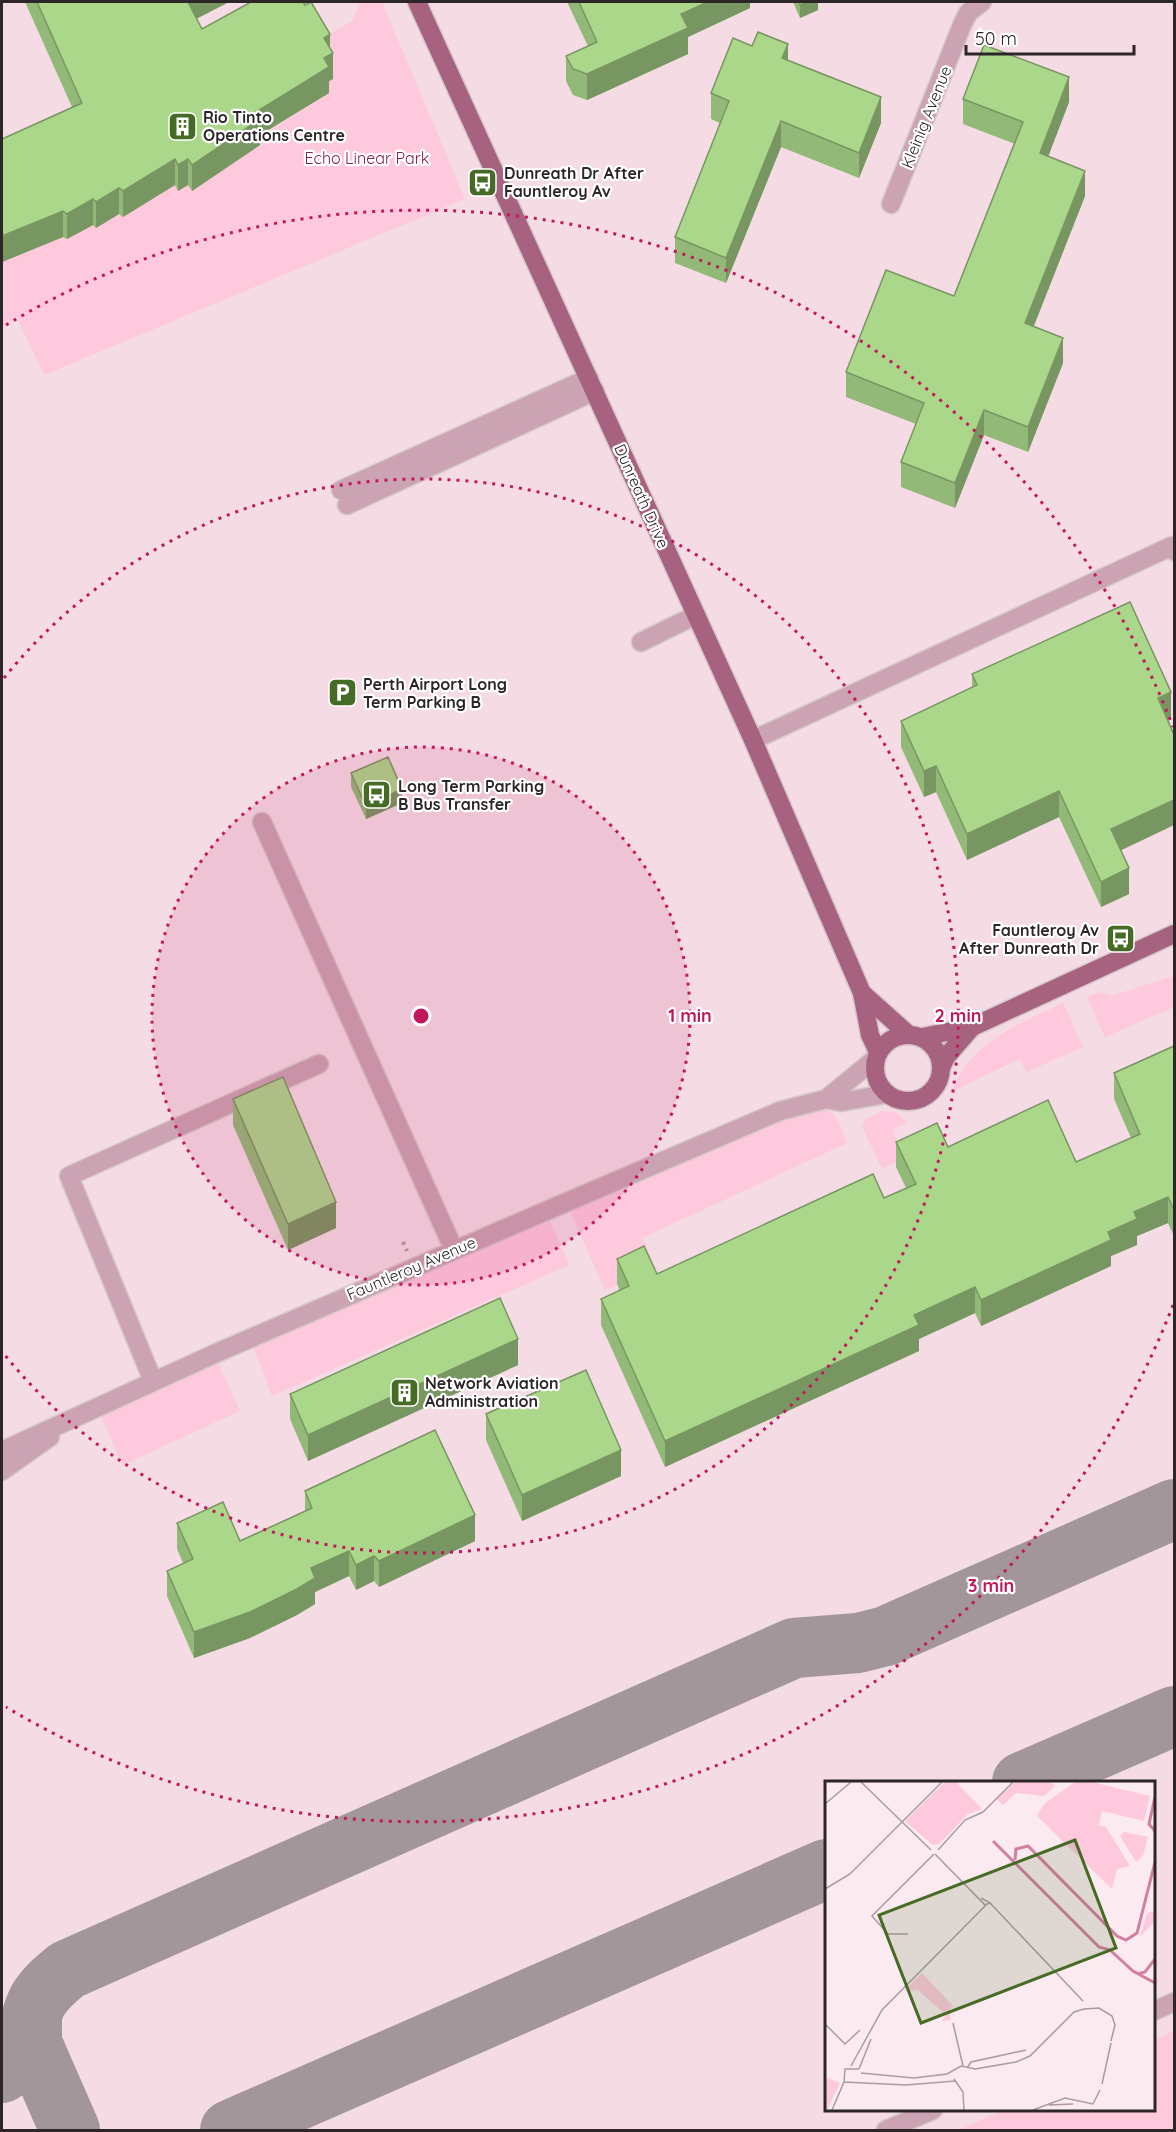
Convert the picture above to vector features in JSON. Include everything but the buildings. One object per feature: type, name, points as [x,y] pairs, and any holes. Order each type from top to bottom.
[{"type":"main road","name":"Dunreath Drive","points":[[417,2],[753,740],[862,993],[870,1035],[877,1055]]},
{"type":"main road","points":[[972,1027],[946,1058],[940,1068],[935,1086],[921,1098],[903,1100],[886,1094],[876,1074],[877,1055],[890,1040],[972,1027],[1174,934]]},
{"type":"main road","name":"Dunreath Drive","points":[[862,993],[915,1036]]},
{"type":"main road","points":[[915,1036],[935,1049],[940,1068]]},
{"type":"street","name":"Kleinig Avenue","points":[[891,204],[962,25],[968,13],[982,2]]},
{"type":"street","points":[[344,498],[592,385]]},
{"type":"street","points":[[753,740],[1172,546],[1174,551]]},
{"type":"street","points":[[641,642],[696,615]]},
{"type":"street","points":[[262,822],[454,1250]]},
{"type":"street","name":"Fauntleroy Avenue","points":[[826,1099],[877,1055]]},
{"type":"street","points":[[153,1382],[69,1176],[319,1064]]},
{"type":"street","name":"Fauntleroy Avenue","points":[[2,1451],[454,1250],[780,1111],[826,1099],[841,1102],[886,1094]]},
{"type":"street","points":[[2,1471],[78,1416]]},
{"type":"street","points":[[1155,2012],[1174,2002]]},
{"type":"street","points":[[886,2130],[929,2111]]},
{"type":"shaded area","points":[[2,2],[1174,2],[1174,2130],[2,2130]]},
{"type":"green space","name":"Echo Linear Park","points":[[361,2],[382,2],[465,199],[44,375],[17,318],[2,326],[2,262],[63,237],[68,239],[144,178],[188,185],[192,191],[212,178],[208,170],[329,93],[319,41],[352,21]]},
{"type":"green space","points":[[1174,976],[1174,1007],[1105,1037],[1087,997],[1101,992],[1111,996]]},
{"type":"green space","points":[[1063,1003],[1083,1047],[1026,1072],[1020,1059],[952,1091],[960,1074],[984,1047],[1013,1027]]},
{"type":"green space","points":[[822,1107],[835,1117],[847,1143],[642,1238],[655,1266],[605,1290],[569,1209],[807,1110]]},
{"type":"green space","points":[[882,1111],[896,1112],[907,1122],[892,1130],[905,1157],[882,1169],[862,1126],[866,1119]]},
{"type":"green space","points":[[549,1218],[569,1265],[272,1396],[253,1347]]},
{"type":"green space","points":[[214,1354],[240,1411],[123,1465],[97,1408]]},
{"type":"green space","points":[[1174,2031],[1174,2130],[959,2130],[1002,2111],[1155,2111],[1155,2040]]},
{"type":"taxiway","points":[[2,2073],[12,2066],[23,2049],[33,2010],[38,2000],[48,1987],[67,1970],[794,1648],[858,1643],[886,1636],[1174,1509]]},
{"type":"taxiway","points":[[1024,1781],[1174,1716]]},
{"type":"taxiway","points":[[230,2130],[825,1869]]},
{"type":"taxiway","points":[[32,2020],[32,2043],[70,2130]]},
{"type":"place","name":"Rio Tinto Operations Centre","points":[[182,126]]},
{"type":"place","name":"Dunreath Dr After Fauntleroy Av","points":[[483,182]]},
{"type":"place","name":"Perth Airport Long Term Parking B","points":[[342,693]]},
{"type":"place","name":"Long Term Parking B Bus Transfer","points":[[377,795]]},
{"type":"place","name":"Fauntleroy Av After Dunreath Dr","points":[[1120,939]]},
{"type":"place","name":"Network Aviation Administration","points":[[404,1392]]}]
